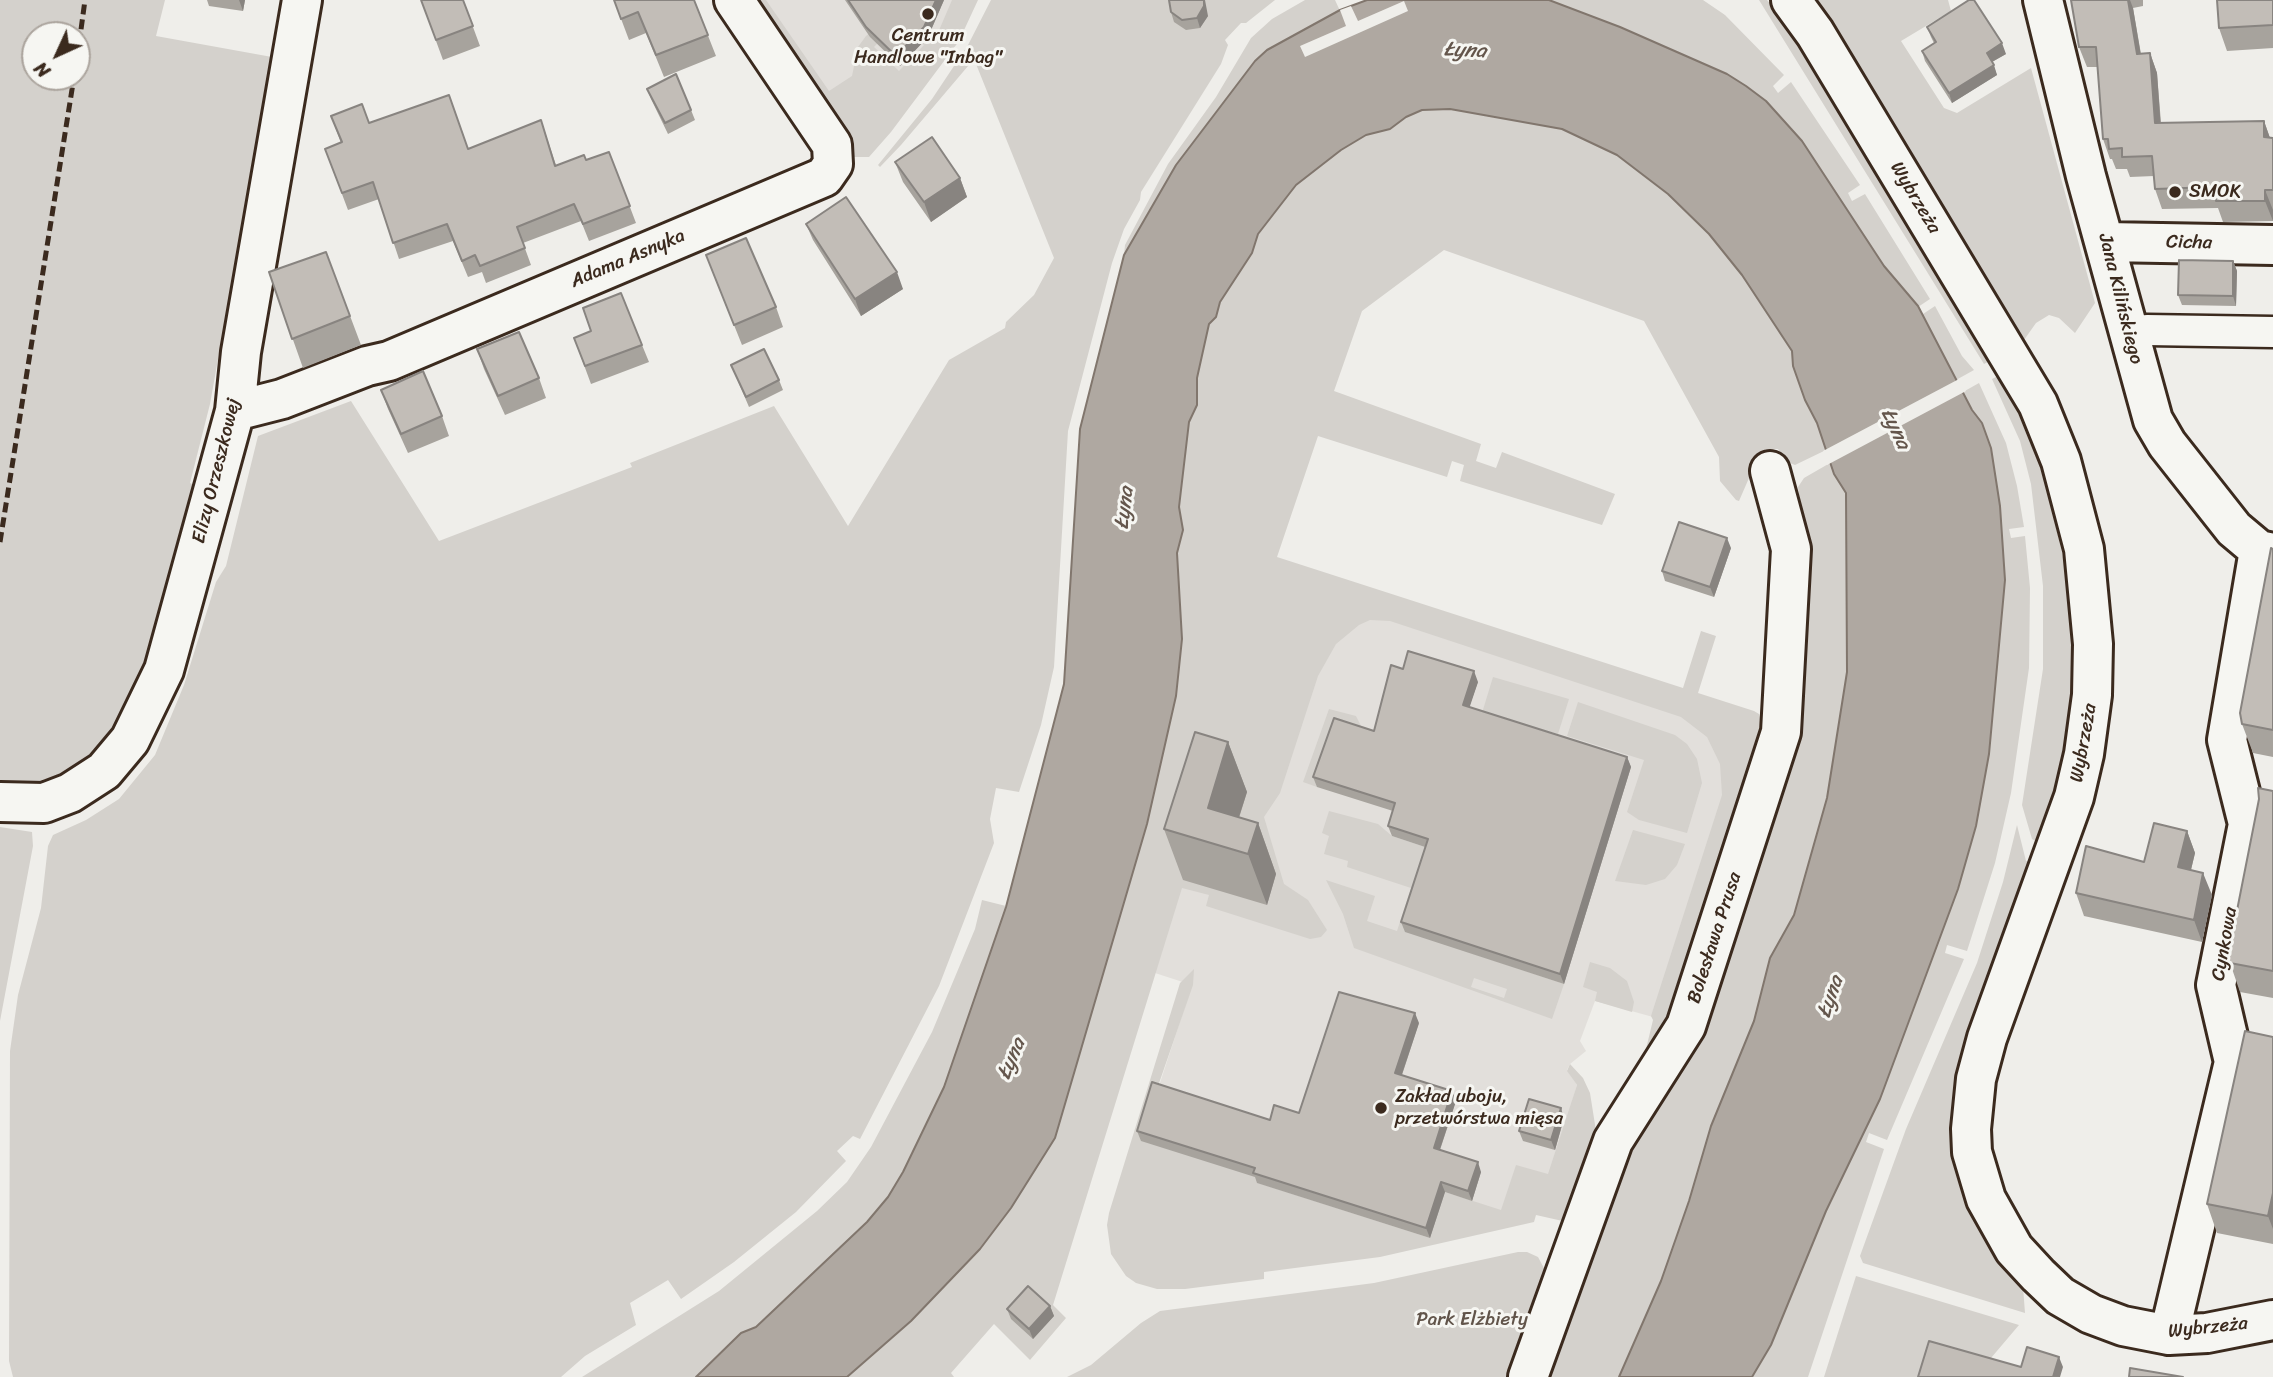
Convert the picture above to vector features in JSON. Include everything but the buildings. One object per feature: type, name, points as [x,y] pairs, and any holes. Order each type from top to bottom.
[{"type":"street","name":"Elizy Orzeszkowej","points":[[0,802],[44,803],[70,793],[104,771],[130,740],[164,670],[235,411],[241,352],[302,0]]},
{"type":"street","name":"Adama Asnyka","points":[[235,411],[282,399],[367,366],[390,361],[824,177],[833,164],[832,145],[734,0]]},
{"type":"street","name":"Wybrzeża","points":[[1791,0],[1822,45],[2038,404],[2061,461],[2084,549],[2093,644],[2092,695],[2084,754],[2053,860],[1979,1069],[1971,1129],[1977,1175],[1996,1221],[2014,1249],[2060,1296],[2091,1314],[2123,1326],[2169,1335],[2270,1329]]},
{"type":"street","name":"Jana Kilińskiego","points":[[2043,0],[2153,420],[2166,444],[2209,500],[2234,529],[2266,552]]},
{"type":"street","name":"Cicha","points":[[2105,242],[2273,245]]},
{"type":"street","points":[[2147,330],[2273,332]]},
{"type":"street","name":"Bolesława Prusa","points":[[1528,1377],[1613,1141],[1686,1026],[1781,732],[1791,549],[1770,471]]},
{"type":"street","name":"Cynkowa","points":[[2169,1335],[2234,1062],[2216,985],[2248,824],[2227,740],[2266,552]]},
{"type":"shaded area","points":[[760,0],[970,0],[863,151]]},
{"type":"shaded area","points":[[1273,570],[1755,729],[1653,1017],[1595,1001],[1580,1041],[1586,1051],[1570,1064],[1567,1070],[1577,1085],[1545,1196],[1491,1228],[1302,1262],[1141,1141],[1192,985],[1155,973]]},
{"type":"green space","points":[[0,0],[165,0],[156,36],[272,57],[210,404],[190,483],[196,486],[182,550],[134,693],[113,732],[73,770],[41,781],[0,785]]},
{"type":"green space","points":[[744,0],[766,0],[829,91],[852,76],[858,47],[866,36],[891,15],[906,15],[934,42],[952,0],[978,0],[959,41],[891,132],[869,157],[847,157]],"holes":[[[898,22],[924,45],[899,71],[874,47]]]},
{"type":"green space","points":[[991,0],[1275,0],[1246,23],[1241,23],[1225,40],[1228,45],[1221,64],[1141,192],[1140,200],[1124,229],[1112,263],[1068,431],[1054,667],[1041,725],[1019,792],[996,788],[990,819],[994,843],[939,986],[860,1139],[853,1136],[837,1151],[846,1161],[796,1212],[734,1262],[681,1299],[668,1280],[630,1303],[636,1325],[585,1356],[561,1377],[13,1377],[9,1361],[10,1051],[18,995],[41,908],[48,846],[53,835],[86,820],[119,799],[155,755],[184,685],[216,582],[226,566],[258,436],[351,401],[439,541],[632,467],[630,463],[774,406],[848,526],[949,360],[1005,328],[1006,322],[1034,295],[1054,258],[974,59],[901,145],[880,167],[878,165],[932,99],[968,45]]},
{"type":"green space","points":[[1305,0],[1335,0],[1347,26],[1176,165],[1124,255],[1125,245],[1168,164],[1216,97],[1251,38],[1272,19]]},
{"type":"green space","points":[[1457,0],[1703,0],[1725,15],[1784,75],[1773,86],[1778,93],[1791,82],[1860,185],[1848,193],[1852,201],[1865,194],[1930,299],[1918,307],[1923,314],[1935,306],[1962,356],[1974,370],[1956,380],[1963,392],[1979,383],[2006,443],[2017,486],[2024,527],[2009,529],[2011,538],[2025,536],[2030,588],[2029,668],[2011,793],[1995,863],[1967,951],[1947,945],[1945,953],[1964,959],[1887,1140],[1869,1133],[1866,1142],[1884,1149],[1808,1377],[1720,1377],[1968,461]]},
{"type":"green space","points":[[1759,0],[1767,0],[1789,26],[1993,359],[1984,364]]},
{"type":"green space","points":[[1817,0],[1948,0],[1951,11],[1901,41],[1944,108],[1957,113],[2031,68],[2095,303],[2075,333],[2059,318],[2049,315],[2036,323],[2024,340]]},
{"type":"green space","points":[[1397,94],[1617,122],[1795,313],[1793,366],[1802,384],[1834,390],[1886,698],[1630,1377],[1544,1377],[1627,1156],[1664,1094],[1797,737],[1808,560],[1798,487],[1804,478],[1830,463],[1826,450],[1795,465],[1785,461],[1778,449],[1765,449],[1759,455],[1739,501],[1736,500],[1720,481],[1719,457],[1644,321],[1444,250],[1362,311],[1334,391],[1481,444],[1476,461],[1496,468],[1502,452],[1615,494],[1602,525],[1460,481],[1464,465],[1452,461],[1447,477],[1318,436],[1277,557],[1683,688],[1701,631],[1716,636],[1698,693],[1754,711],[1759,714],[1763,728],[1669,1020],[1652,1046],[1646,1049],[1653,1020],[1651,1016],[1722,795],[1720,764],[1707,737],[1681,717],[1390,621],[1370,620],[1359,625],[1336,644],[1318,676],[1280,793],[1264,817],[1284,884],[1308,900],[1327,930],[1321,937],[1310,939],[1206,906],[1209,895],[1182,888],[1053,1305],[1066,1318],[1030,1360],[994,1324],[951,1373],[954,1377],[834,1377],[849,1358],[1163,482],[1229,240]]},
{"type":"green space","points":[[2002,374],[2045,478],[2069,584],[2075,662],[2072,703],[2065,756],[2039,843],[2032,839],[2022,805],[2043,669],[2043,586],[2031,484],[2020,441],[1992,379]]},
{"type":"green space","points":[[1493,677],[1569,699],[1558,734],[1525,725],[1317,787],[1303,782],[1329,709],[1356,716],[1363,730],[1429,750],[1482,713]]},
{"type":"green space","points":[[1064,684],[1015,997],[864,1244],[709,1377],[582,1377],[719,1291],[817,1211],[847,1182],[871,1147],[932,1032],[975,929],[982,900],[1006,906]]},
{"type":"green space","points":[[1578,702],[1675,735],[1687,744],[1697,759],[1702,783],[1687,833],[1639,820],[1627,812],[1644,760],[1567,736]]},
{"type":"green space","points":[[1329,811],[1378,824],[1392,836],[1425,847],[1465,951],[1564,984],[1552,1019],[1354,948],[1343,914],[1326,880],[1375,896],[1367,921],[1397,931],[1411,888],[1347,867],[1348,861],[1324,854],[1329,836],[1322,833]],"holes":[[[1474,978],[1507,989],[1504,998],[1471,987]]]},
{"type":"green space","points":[[2017,825],[2026,861],[2032,863],[1961,1058],[1953,1118],[1958,1170],[1968,1206],[1998,1258],[2023,1287],[2025,1313],[1863,1263],[1860,1256],[1906,1129],[1977,963],[2003,882]]},
{"type":"green space","points":[[0,827],[32,832],[33,846],[0,1021]]},
{"type":"green space","points":[[1633,830],[1685,844],[1677,865],[1665,879],[1646,885],[1615,881]]},
{"type":"green space","points":[[1590,962],[1610,968],[1627,981],[1634,1002],[1632,1012],[1595,1001],[1597,992],[1583,987]]},
{"type":"green space","points":[[1194,969],[1193,985],[1157,1089],[1259,1178],[1258,1183],[1430,1238],[1445,1192],[1501,1210],[1516,1165],[1548,1174],[1577,1085],[1567,1071],[1570,1064],[1583,1078],[1590,1093],[1596,1131],[1567,1222],[1536,1215],[1534,1222],[1380,1257],[1264,1272],[1264,1279],[1185,1289],[1157,1289],[1136,1283],[1126,1276],[1111,1254],[1107,1225],[1109,1213],[1180,983]]},
{"type":"green space","name":"Park Elżbiety","points":[[1527,1252],[1538,1257],[1545,1270],[1545,1283],[1514,1377],[1067,1377],[1091,1365],[1141,1323],[1160,1311],[1374,1283]]},
{"type":"green space","points":[[1856,1276],[2019,1325],[1991,1358],[1985,1377],[1824,1377]]},
{"type":"water","name":"Łyna","points":[[1367,0],[1549,0],[1620,27],[1727,74],[1746,86],[1766,101],[1802,141],[1884,266],[1918,306],[1972,410],[1982,423],[1991,448],[2000,506],[2005,580],[1989,754],[1976,826],[1958,889],[1880,1099],[1826,1211],[1771,1345],[1752,1377],[1619,1377],[1661,1281],[1711,1126],[1754,1021],[1770,958],[1794,915],[1827,798],[1847,672],[1846,493],[1834,474],[1817,423],[1805,400],[1793,366],[1792,351],[1742,275],[1709,234],[1668,194],[1617,155],[1562,129],[1450,109],[1422,110],[1406,117],[1390,129],[1366,135],[1341,150],[1296,185],[1258,234],[1252,253],[1220,302],[1216,317],[1209,324],[1197,378],[1197,405],[1189,422],[1179,507],[1183,530],[1177,553],[1182,639],[1176,696],[1147,824],[1055,1138],[1011,1208],[980,1249],[911,1321],[847,1377],[696,1377],[741,1333],[756,1327],[867,1222],[888,1197],[903,1172],[944,1087],[1006,907],[1064,684],[1080,429],[1124,255],[1176,165],[1255,61],[1267,50],[1340,10]]},
{"type":"pier","points":[[1404,1],[1408,11],[1305,57],[1300,46],[1346,26],[1340,10],[1351,6],[1358,21]]},
{"type":"pier","points":[[1959,379],[1966,391],[1827,465],[1823,451]]},
{"type":"railway","points":[[82,21],[85,0]]},
{"type":"railway","points":[[0,542],[72,91]]},
{"type":"place","name":"Centrum Handlowe \"Inbag\"","points":[[928,14]]},
{"type":"place","name":"SMOK","points":[[2175,192]]},
{"type":"place","name":"Zakład uboju, przetwórstwa mięsa","points":[[1381,1108]]}]
